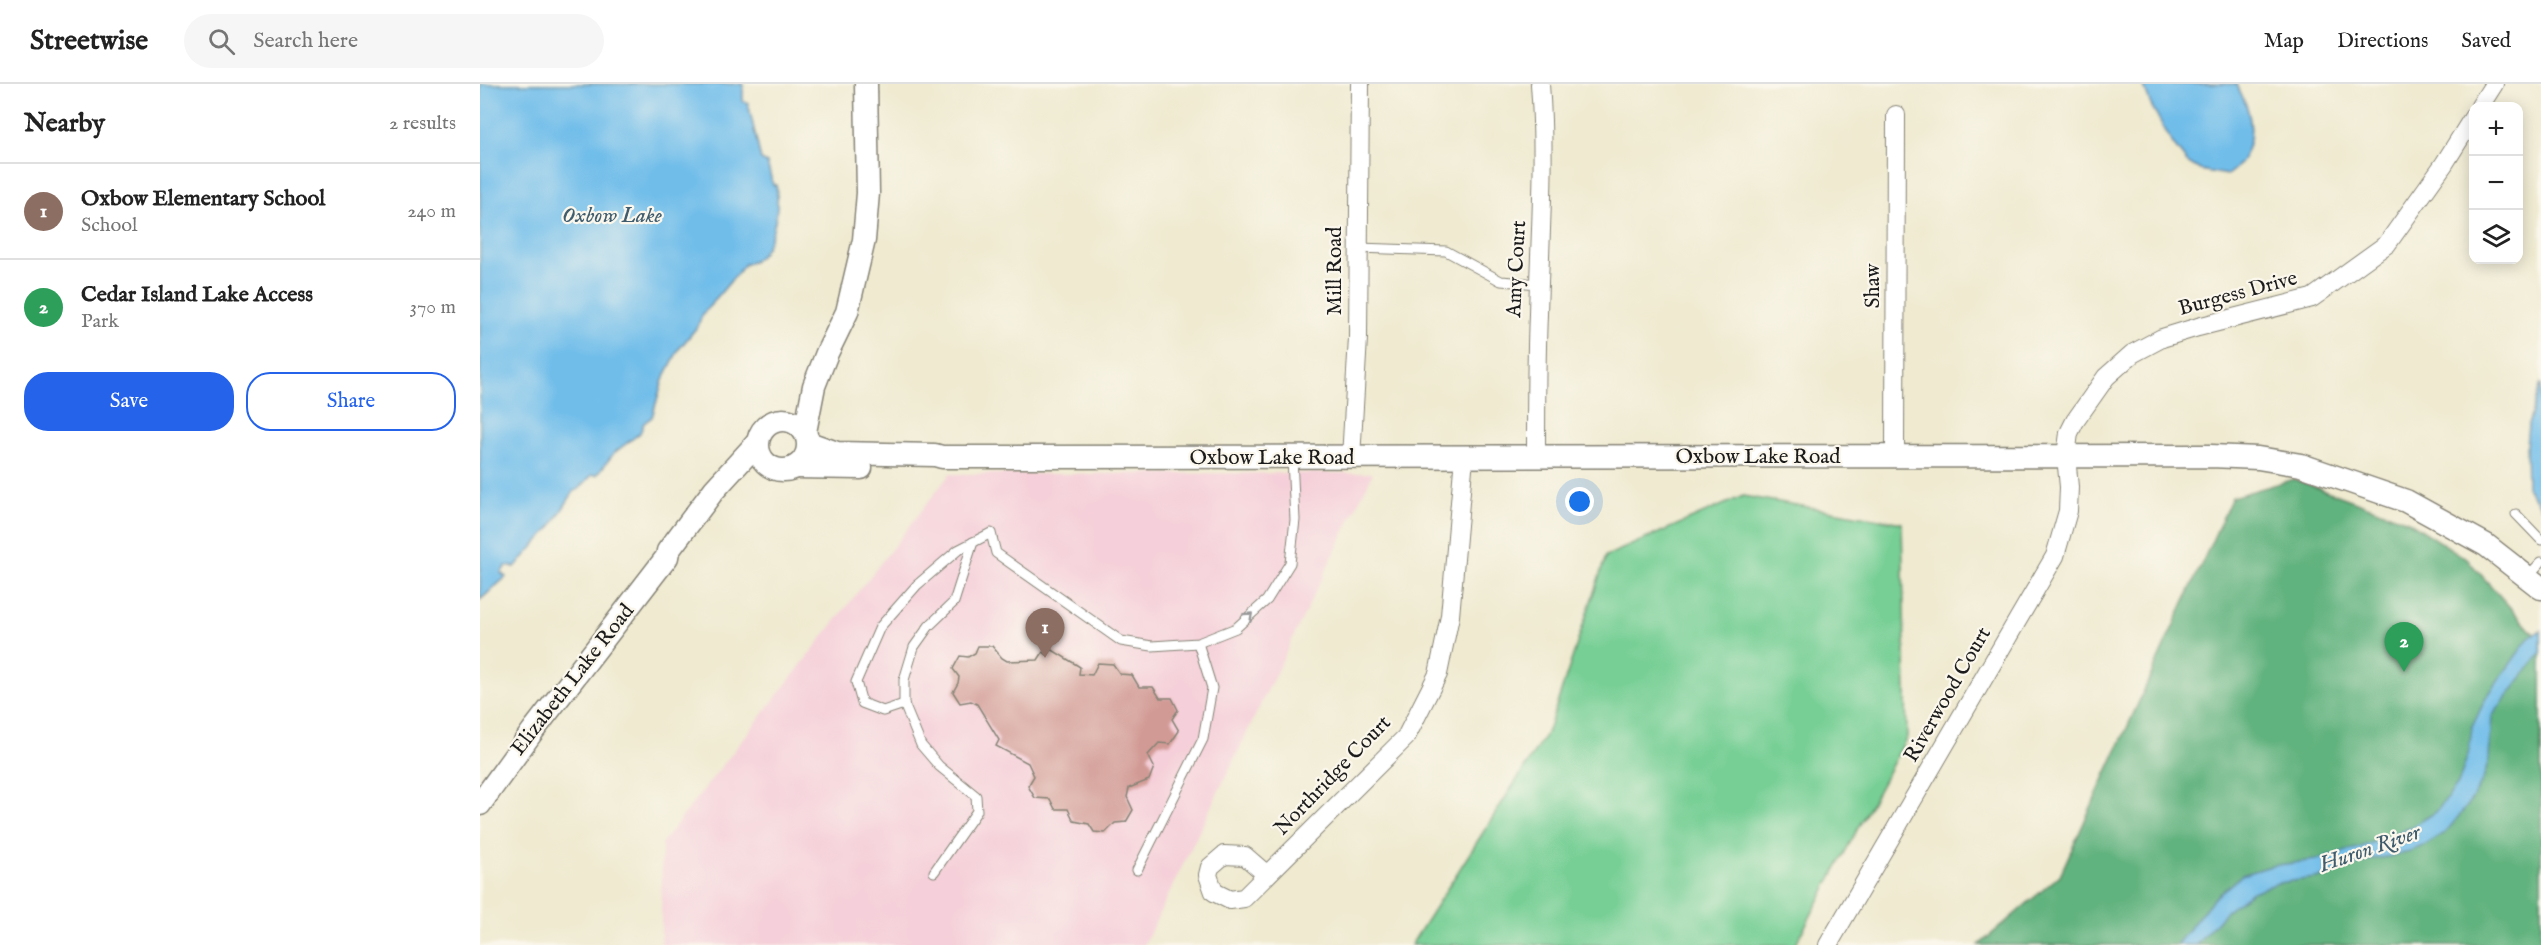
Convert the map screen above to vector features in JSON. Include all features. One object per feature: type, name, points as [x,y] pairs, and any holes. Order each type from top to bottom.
[{"type":"street","points":[[847,307],[840,311],[821,340],[805,373],[797,399],[780,420],[766,427],[757,443],[760,455],[768,465],[781,470],[795,467],[806,457],[810,404],[824,362],[848,312],[847,307],[861,256],[867,216],[866,84]]},
{"type":"street","name":"Mill Road","points":[[1351,458],[1356,382],[1360,84]]},
{"type":"street","name":"Amy Court","points":[[1536,457],[1543,203],[1543,118],[1540,84]]},
{"type":"street","points":[[2482,102],[2493,84]]},
{"type":"street","name":"Shaw","points":[[1895,457],[1896,115]]},
{"type":"street","name":"Burgess Drive","points":[[2066,456],[2069,433],[2075,421],[2106,377],[2132,354],[2162,338],[2312,298],[2387,244],[2444,164],[2469,124]]},
{"type":"street","points":[[810,404],[822,430],[847,453]]},
{"type":"street","points":[[780,420],[797,424],[807,438]]},
{"type":"street","name":"Oxbow Lake Road","points":[[807,438],[827,450],[847,453],[935,455],[942,458],[2211,456],[2258,458],[2301,465],[2406,501],[2486,545],[2536,576]]},
{"type":"street","name":"Elizabeth Lake Road","points":[[667,557],[668,551],[714,490],[757,443]]},
{"type":"street","name":"Riverwood Court","points":[[1828,945],[2055,556],[2068,511],[2069,487],[2066,456]]},
{"type":"street","name":"Northridge Court","points":[[1267,875],[1406,737],[1438,674],[1450,616],[1464,457]]},
{"type":"street","name":"Oxbow Lake Road","points":[[795,467],[878,468],[935,461],[942,458]]},
{"type":"street","name":"Elizabeth Lake Road","points":[[480,804],[519,748],[667,557],[675,553],[742,480],[753,471],[768,465]]},
{"type":"lane","points":[[1358,248],[1446,251],[1501,281],[1539,284]]},
{"type":"lane","points":[[904,704],[883,711],[862,703],[856,682],[880,627],[918,585],[958,550],[991,533],[996,553],[1121,641],[1152,646],[1198,643],[1236,628],[1267,600],[1290,563],[1295,520],[1292,458]]},
{"type":"lane","points":[[2516,514],[2541,540]]},
{"type":"lane","points":[[934,872],[978,811],[976,796],[939,766],[921,745],[904,704],[904,680],[914,647],[929,626],[954,602],[974,542]]},
{"type":"lane","points":[[1137,870],[1203,739],[1212,688],[1198,643]]},
{"type":"shaded area","points":[[1373,473],[1144,945],[661,945],[662,843],[950,474]]},
{"type":"green space","points":[[2294,479],[2408,521],[2467,559],[2541,642],[2541,945],[1979,945],[2060,875],[2232,497]]},
{"type":"green space","points":[[1743,496],[1902,523],[1907,737],[1795,945],[1411,945],[1548,731],[1606,556]]},
{"type":"water","name":"Oxbow Lake","points":[[480,84],[743,84],[743,102],[748,103],[761,160],[767,163],[773,185],[776,185],[777,206],[773,232],[762,253],[745,264],[703,314],[697,327],[679,349],[663,380],[652,417],[644,423],[640,433],[614,453],[597,475],[592,475],[579,489],[574,491],[551,527],[515,567],[506,566],[501,573],[506,577],[480,600]]},
{"type":"water","points":[[2143,84],[2237,84],[2247,108],[2251,129],[2245,154],[2235,169],[2227,175],[2200,170],[2187,162],[2173,144],[2151,105]]},
{"type":"water","points":[[2541,383],[2541,507],[2527,487],[2526,445],[2528,425]]},
{"type":"water","name":"Huron River","points":[[2541,630],[2541,653],[2492,716],[2489,759],[2483,780],[2468,805],[2445,833],[2426,845],[2399,855],[2374,859],[2323,877],[2278,883],[2252,892],[2225,912],[2196,945],[2176,945],[2213,899],[2242,875],[2271,866],[2315,860],[2361,847],[2412,827],[2436,812],[2458,784],[2469,751],[2472,727],[2486,698],[2528,639]]},
{"type":"building","points":[[978,646],[992,646],[1007,661],[1038,660],[1043,652],[1047,655],[1051,649],[1080,667],[1079,674],[1092,675],[1098,663],[1113,664],[1120,674],[1132,675],[1139,687],[1153,687],[1160,698],[1172,698],[1178,710],[1172,719],[1179,731],[1170,744],[1159,743],[1148,755],[1154,767],[1149,780],[1129,788],[1127,797],[1133,810],[1126,822],[1115,823],[1105,833],[1094,832],[1089,824],[1074,821],[1068,809],[1055,809],[1050,799],[1035,798],[1028,786],[1034,776],[1028,763],[996,746],[999,740],[977,704],[971,701],[960,703],[953,692],[959,677],[953,669],[960,656],[968,657],[975,653]]},
{"type":"place","name":"Oxbow Elementary School","points":[[1045,658]]},
{"type":"place","name":"Cedar Island Lake Access","points":[[2404,672]]}]
